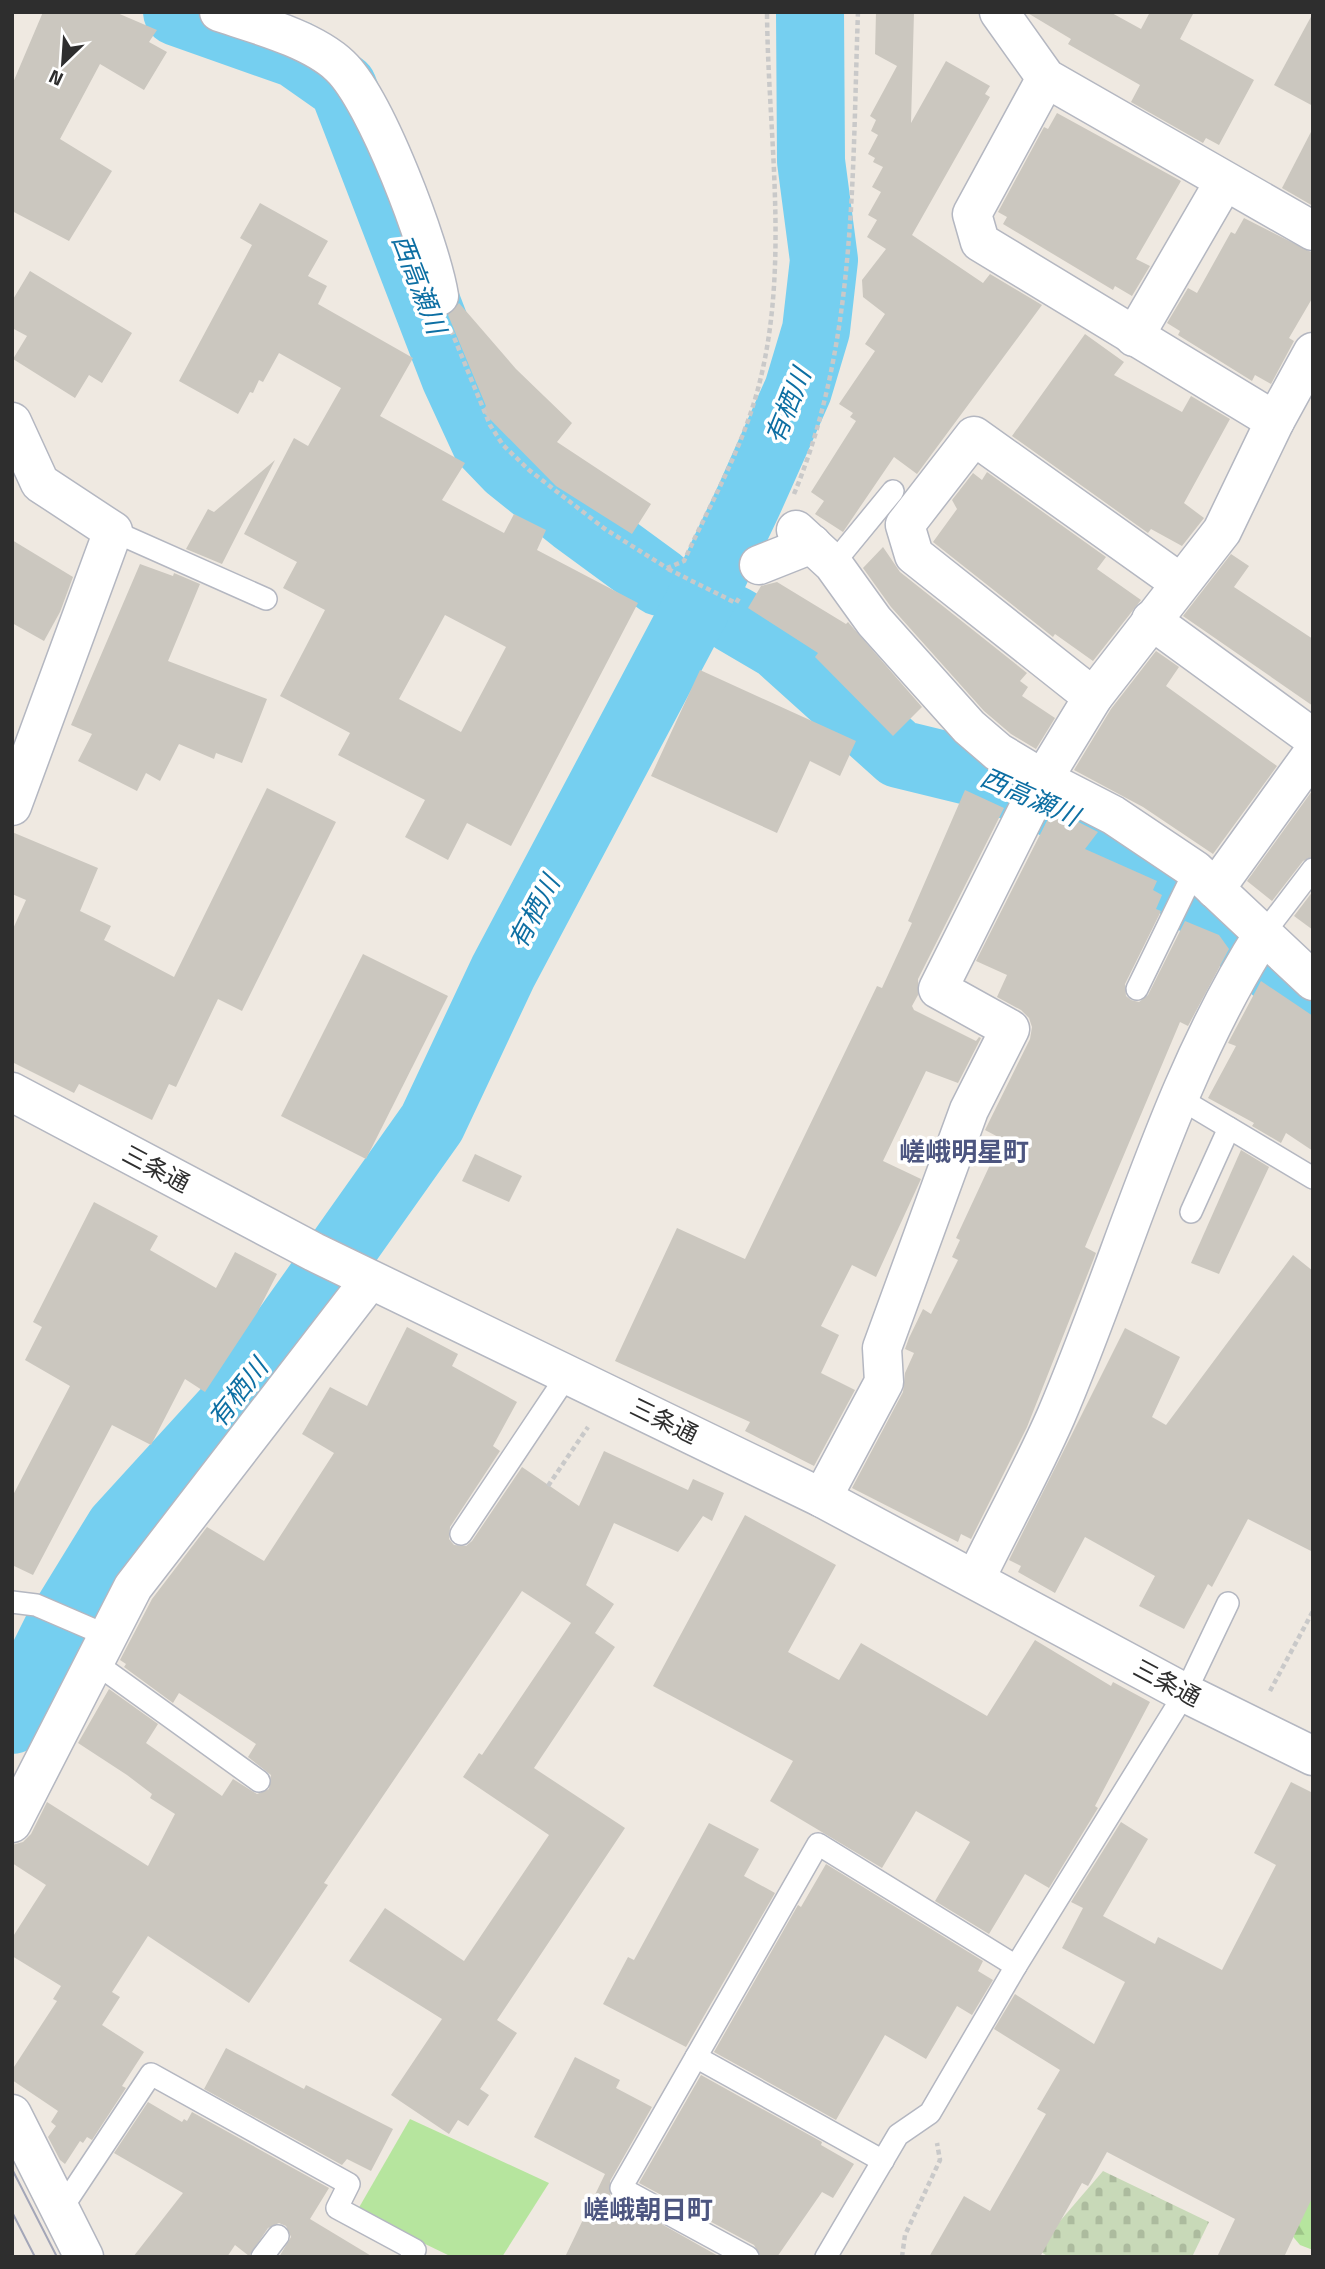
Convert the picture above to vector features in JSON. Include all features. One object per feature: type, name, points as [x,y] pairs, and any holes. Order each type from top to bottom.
[{"type":"street","points":[[219,12],[268,28],[309,47],[339,64],[352,80],[372,117],[415,216],[439,296]]},
{"type":"street","points":[[999,12],[1046,78],[1313,231]]},
{"type":"street","points":[[1046,78],[972,214],[980,242],[1275,421]]},
{"type":"street","points":[[1134,337],[1224,182]]},
{"type":"street","points":[[822,1498],[884,1382],[882,1348],[969,1110],[1010,1029],[938,989],[1036,791],[1093,697],[1179,582],[1222,531],[1275,421],[1313,352]]},
{"type":"street","points":[[12,422],[40,483],[113,531],[12,806]]},
{"type":"street","points":[[1093,697],[914,555],[905,525],[974,436],[1179,582]]},
{"type":"street","points":[[759,565],[808,535],[874,621],[969,727],[1036,791],[1113,816],[1197,886],[1255,946],[1313,981]]},
{"type":"street","points":[[1151,620],[1313,737]]},
{"type":"street","points":[[1197,886],[1313,753]]},
{"type":"street","points":[[976,1578],[1055,1417],[1179,1098],[1255,946]]},
{"type":"street","name":"三条通","points":[[12,1092],[314,1252],[822,1498],[976,1578],[1185,1693],[1313,1756]]},
{"type":"street","points":[[12,1823],[99,1643],[133,1587],[366,1278]]},
{"type":"street","points":[[12,2114],[84,2257]]},
{"type":"lane","points":[[808,535],[892,491]]},
{"type":"lane","points":[[113,531],[266,599]]},
{"type":"lane","points":[[1255,946],[1313,869]]},
{"type":"lane","points":[[1137,989],[1197,886]]},
{"type":"lane","points":[[1179,1098],[1313,1178]]},
{"type":"lane","points":[[1191,1212],[1229,1128]]},
{"type":"lane","points":[[461,1534],[568,1374]]},
{"type":"lane","points":[[12,1602],[44,1608],[99,1643],[259,1781]]},
{"type":"lane","points":[[826,2257],[898,2135],[931,2110],[1016,1966],[1185,1693],[1228,1603]]},
{"type":"lane","points":[[748,2257],[621,2188],[818,1844],[1016,1966]]},
{"type":"lane","points":[[696,2057],[883,2161]]},
{"type":"lane","points":[[60,2211],[151,2074],[349,2184],[337,2208],[415,2250],[411,2257]]},
{"type":"lane","points":[[262,2257],[278,2236]]},
{"type":"path","points":[[667,568],[684,561],[750,415],[762,368],[772,306],[776,233],[767,12]]},
{"type":"path","points":[[808,535],[818,429],[841,316],[851,206],[858,12]]},
{"type":"path","points":[[439,296],[479,400],[503,445],[528,470],[605,529],[667,568],[730,600]]},
{"type":"path","points":[[548,1486],[611,1395]]},
{"type":"path","points":[[1252,1726],[1313,1611]]},
{"type":"path","points":[[902,2257],[905,2235],[940,2160],[931,2110]]},
{"type":"green space","points":[[410,2119],[549,2183],[502,2257],[452,2257],[357,2211]]},
{"type":"green space","points":[[1103,2171],[1209,2222],[1192,2257],[1049,2257],[1036,2249]]},
{"type":"green space","points":[[1313,2182],[1313,2250],[1300,2245],[1253,2189]]},
{"type":"building","points":[[43,12],[115,12],[157,30],[149,42],[167,52],[144,90],[100,64],[60,139],[112,171],[69,241],[12,211],[12,85]]},
{"type":"building","points":[[876,12],[914,12],[911,123],[946,61],[990,86],[985,94],[990,97],[912,235],[983,283],[990,274],[1042,305],[917,474],[894,457],[843,532],[815,514],[824,501],[811,492],[856,421],[850,417],[853,413],[839,404],[875,351],[865,344],[885,314],[863,297],[862,280],[886,249],[867,237],[877,220],[868,215],[881,192],[872,187],[883,167],[873,162],[875,158],[868,154],[878,135],[871,131],[876,120],[870,116],[897,66],[875,54]]},
{"type":"building","points":[[1026,12],[1110,12],[1141,29],[1150,12],[1194,12],[1180,39],[1254,80],[1219,145],[1206,138],[1203,143],[1131,102],[1140,85],[1068,44],[1071,39]]},
{"type":"building","points":[[1313,13],[1313,106],[1274,85]]},
{"type":"building","points":[[1057,113],[1181,181],[1136,259],[1150,266],[1132,296],[1115,286],[1113,290],[1003,224],[1007,217],[998,212],[1044,127],[1048,129]]},
{"type":"building","points":[[1313,128],[1313,206],[1282,188]]},
{"type":"building","points":[[260,203],[328,241],[308,276],[327,286],[318,304],[413,358],[380,416],[465,463],[442,500],[504,533],[514,514],[546,530],[537,550],[638,603],[511,846],[467,823],[448,860],[405,837],[425,800],[338,755],[350,733],[280,696],[325,610],[283,588],[297,562],[244,534],[294,438],[308,446],[341,388],[279,353],[263,382],[259,380],[238,414],[179,381],[252,245],[240,238]],"holes":[[[445,615],[506,647],[461,732],[399,699]]]},
{"type":"building","points":[[1244,218],[1313,253],[1313,297],[1289,338],[1294,341],[1271,384],[1255,375],[1252,381],[1178,335],[1180,331],[1167,323],[1188,288],[1197,293],[1231,232],[1235,234]]},
{"type":"building","points":[[30,271],[132,333],[102,383],[89,375],[75,398],[13,359],[27,336],[12,328],[12,301]]},
{"type":"building","points":[[459,303],[516,369],[572,423],[557,442],[651,504],[632,534],[556,486],[482,411],[486,406],[448,315]]},
{"type":"building","points":[[1085,334],[1124,362],[1114,375],[1182,412],[1191,396],[1230,419],[1184,503],[1204,518],[1182,546],[1151,529],[1148,533],[1012,436]]},
{"type":"building","points":[[275,460],[222,564],[186,549],[208,509],[214,512]]},
{"type":"building","points":[[987,472],[1106,557],[1097,569],[1141,600],[1093,661],[1055,634],[1053,637],[933,542],[957,509],[952,500],[973,473],[982,480]]},
{"type":"building","points":[[12,540],[73,577],[60,612],[44,641],[12,623]]},
{"type":"building","points":[[883,547],[900,572],[1027,673],[1020,681],[1028,687],[1022,696],[1055,718],[1036,749],[1011,734],[984,711],[891,607],[863,568]]},
{"type":"building","points":[[1231,554],[1249,566],[1234,587],[1313,639],[1313,706],[1183,616]]},
{"type":"building","points":[[140,564],[173,576],[174,573],[200,584],[168,661],[267,699],[242,763],[216,753],[214,759],[179,744],[160,781],[146,773],[137,791],[78,761],[92,734],[71,725]]},
{"type":"building","points":[[777,582],[846,624],[848,622],[922,707],[893,736],[815,657],[818,653],[748,608],[761,586]]},
{"type":"building","points":[[1156,651],[1179,667],[1166,686],[1277,766],[1213,854],[1143,807],[1074,770],[1111,709]]},
{"type":"building","points":[[700,670],[856,741],[840,776],[810,761],[777,833],[651,776]]},
{"type":"building","points":[[267,788],[336,822],[242,1011],[218,999],[176,1087],[169,1084],[152,1120],[79,1084],[74,1093],[12,1062],[12,931],[26,900],[12,894],[12,832],[98,868],[80,911],[111,926],[104,940],[174,977]]},
{"type":"building","points":[[965,790],[1004,808],[918,979],[918,995],[912,1006],[914,1010],[976,1041],[981,1038],[958,1083],[926,1071],[883,1161],[921,1179],[876,1277],[852,1265],[821,1326],[839,1335],[821,1373],[855,1390],[814,1466],[745,1431],[750,1422],[615,1361],[677,1228],[745,1259],[877,986],[882,988],[912,923],[908,921]]},
{"type":"building","points":[[1312,791],[1313,856],[1303,861],[1272,901],[1247,881]]},
{"type":"building","points":[[1053,809],[1098,832],[1085,849],[1157,881],[1153,890],[1162,895],[1156,909],[1161,911],[1125,984],[1126,996],[1131,1000],[1139,1002],[1148,995],[1185,921],[1219,935],[1229,949],[1188,1026],[1180,1022],[1085,1247],[1096,1253],[1027,1427],[971,1539],[961,1534],[958,1542],[852,1488],[903,1392],[905,1373],[914,1353],[905,1349],[909,1338],[923,1309],[931,1314],[958,1260],[952,1257],[960,1240],[956,1238],[1002,1139],[985,1130],[1030,1039],[1032,1027],[1029,1018],[1021,1010],[997,997],[1007,975],[976,961]]},
{"type":"building","points":[[1313,891],[1313,930],[1294,916]]},
{"type":"building","points":[[363,954],[448,996],[366,1159],[281,1116]]},
{"type":"building","points":[[1261,981],[1313,1016],[1313,1151],[1286,1133],[1281,1143],[1252,1126],[1254,1123],[1208,1098],[1236,1046],[1228,1043]]},
{"type":"building","points":[[1241,1150],[1269,1167],[1219,1274],[1191,1263]]},
{"type":"building","points":[[475,1154],[522,1176],[509,1202],[462,1181]]},
{"type":"building","points":[[94,1202],[158,1236],[150,1250],[216,1288],[235,1252],[277,1274],[257,1313],[205,1392],[185,1379],[151,1445],[112,1425],[33,1575],[12,1565],[12,1497],[70,1386],[25,1360],[42,1327],[33,1322]]},
{"type":"building","points":[[1293,1255],[1313,1271],[1313,1552],[1248,1519],[1212,1587],[1208,1584],[1184,1629],[1139,1606],[1155,1576],[1085,1537],[1055,1593],[1018,1572],[1021,1566],[1009,1560],[1125,1328],[1180,1357],[1152,1417],[1166,1425]]},
{"type":"building","points":[[407,1327],[458,1354],[452,1366],[517,1402],[493,1446],[500,1451],[450,1527],[449,1539],[454,1545],[466,1546],[472,1541],[522,1467],[579,1506],[604,1451],[688,1490],[693,1479],[724,1493],[712,1521],[703,1516],[678,1552],[614,1523],[586,1585],[614,1604],[595,1633],[615,1647],[534,1768],[625,1828],[497,2020],[517,2033],[480,2089],[489,2095],[468,2126],[458,2120],[449,2134],[391,2095],[442,2019],[349,1961],[385,1908],[464,1961],[549,1835],[463,1777],[479,1753],[482,1755],[571,1623],[522,1591],[324,1883],[328,1885],[249,2003],[148,1936],[112,1992],[120,1997],[102,2025],[144,2052],[122,2086],[126,2088],[92,2140],[87,2137],[83,2143],[80,2141],[65,2164],[48,2137],[56,2126],[51,2122],[58,2111],[12,2080],[12,2070],[57,2001],[53,1999],[61,1986],[12,1956],[12,1938],[46,1885],[12,1863],[12,1845],[23,1842],[31,1834],[47,1802],[148,1866],[175,1814],[150,1798],[152,1794],[127,1775],[78,1743],[109,1689],[158,1724],[146,1743],[222,1796],[233,1779],[257,1794],[269,1789],[271,1775],[248,1757],[256,1744],[179,1693],[173,1703],[124,1667],[126,1664],[120,1660],[152,1599],[207,1527],[264,1561],[334,1453],[302,1434],[330,1387],[367,1406]]},
{"type":"building","points":[[745,1515],[836,1565],[788,1652],[839,1680],[861,1643],[987,1716],[1035,1640],[1111,1686],[1113,1682],[1150,1702],[1095,1806],[1098,1808],[1049,1888],[1025,1874],[989,1934],[935,1901],[970,1842],[916,1811],[882,1868],[770,1801],[793,1761],[653,1686]]},
{"type":"building","points":[[1291,1782],[1313,1793],[1313,2196],[1284,2257],[1217,2257],[1235,2219],[1107,2152],[1088,2186],[1082,2183],[1040,2257],[929,2257],[964,2196],[990,2211],[1046,2114],[1037,2109],[1060,2070],[994,2029],[1015,1994],[1094,2044],[1125,1982],[1062,1948],[1083,1908],[1071,1902],[1121,1822],[1148,1839],[1103,1916],[1155,1944],[1158,1937],[1222,1970],[1276,1865],[1254,1853]]},
{"type":"building","points":[[709,1823],[759,1849],[744,1876],[775,1893],[686,2047],[603,2004],[628,1957],[634,1960]]},
{"type":"building","points":[[826,1864],[983,1961],[978,1971],[993,1980],[972,2015],[957,2006],[926,2059],[885,2035],[836,2120],[714,2052],[798,1905],[801,1907]]},
{"type":"building","points":[[226,2048],[304,2089],[306,2085],[393,2129],[371,2171],[347,2159],[342,2165],[204,2089]]},
{"type":"building","points":[[575,2057],[620,2080],[616,2088],[652,2107],[610,2181],[610,2195],[720,2257],[565,2257],[605,2174],[534,2137]]},
{"type":"building","points":[[701,2075],[822,2142],[821,2145],[854,2164],[833,2198],[822,2192],[777,2257],[761,2257],[754,2245],[639,2183]]},
{"type":"building","points":[[148,2102],[182,2122],[184,2119],[187,2121],[192,2112],[329,2188],[310,2219],[373,2257],[279,2257],[291,2237],[286,2226],[279,2223],[268,2228],[249,2256],[235,2245],[227,2257],[133,2257],[183,2193],[114,2153]]},
{"type":"waterway","name":"西高瀬川","points":[[177,12],[296,54],[343,87],[455,377],[485,442],[509,467],[660,582]]},
{"type":"waterway","name":"有栖川","points":[[12,1720],[57,1630],[119,1529],[234,1403],[432,1123],[503,972],[710,582],[748,502],[798,390],[816,330],[824,260],[811,161],[810,12]]},
{"type":"waterway","name":"西高瀬川","points":[[733,619],[779,646],[899,754],[985,775],[1054,804],[1150,859],[1313,1003]]},
{"type":"tram line","points":[[12,2169],[57,2257]]},
{"type":"tram line","points":[[12,2212],[35,2257]]},
{"type":"district","name":"嵯峨明星町","points":[[964,1152]]},
{"type":"district","name":"嵯峨朝日町","points":[[648,2210]]}]
